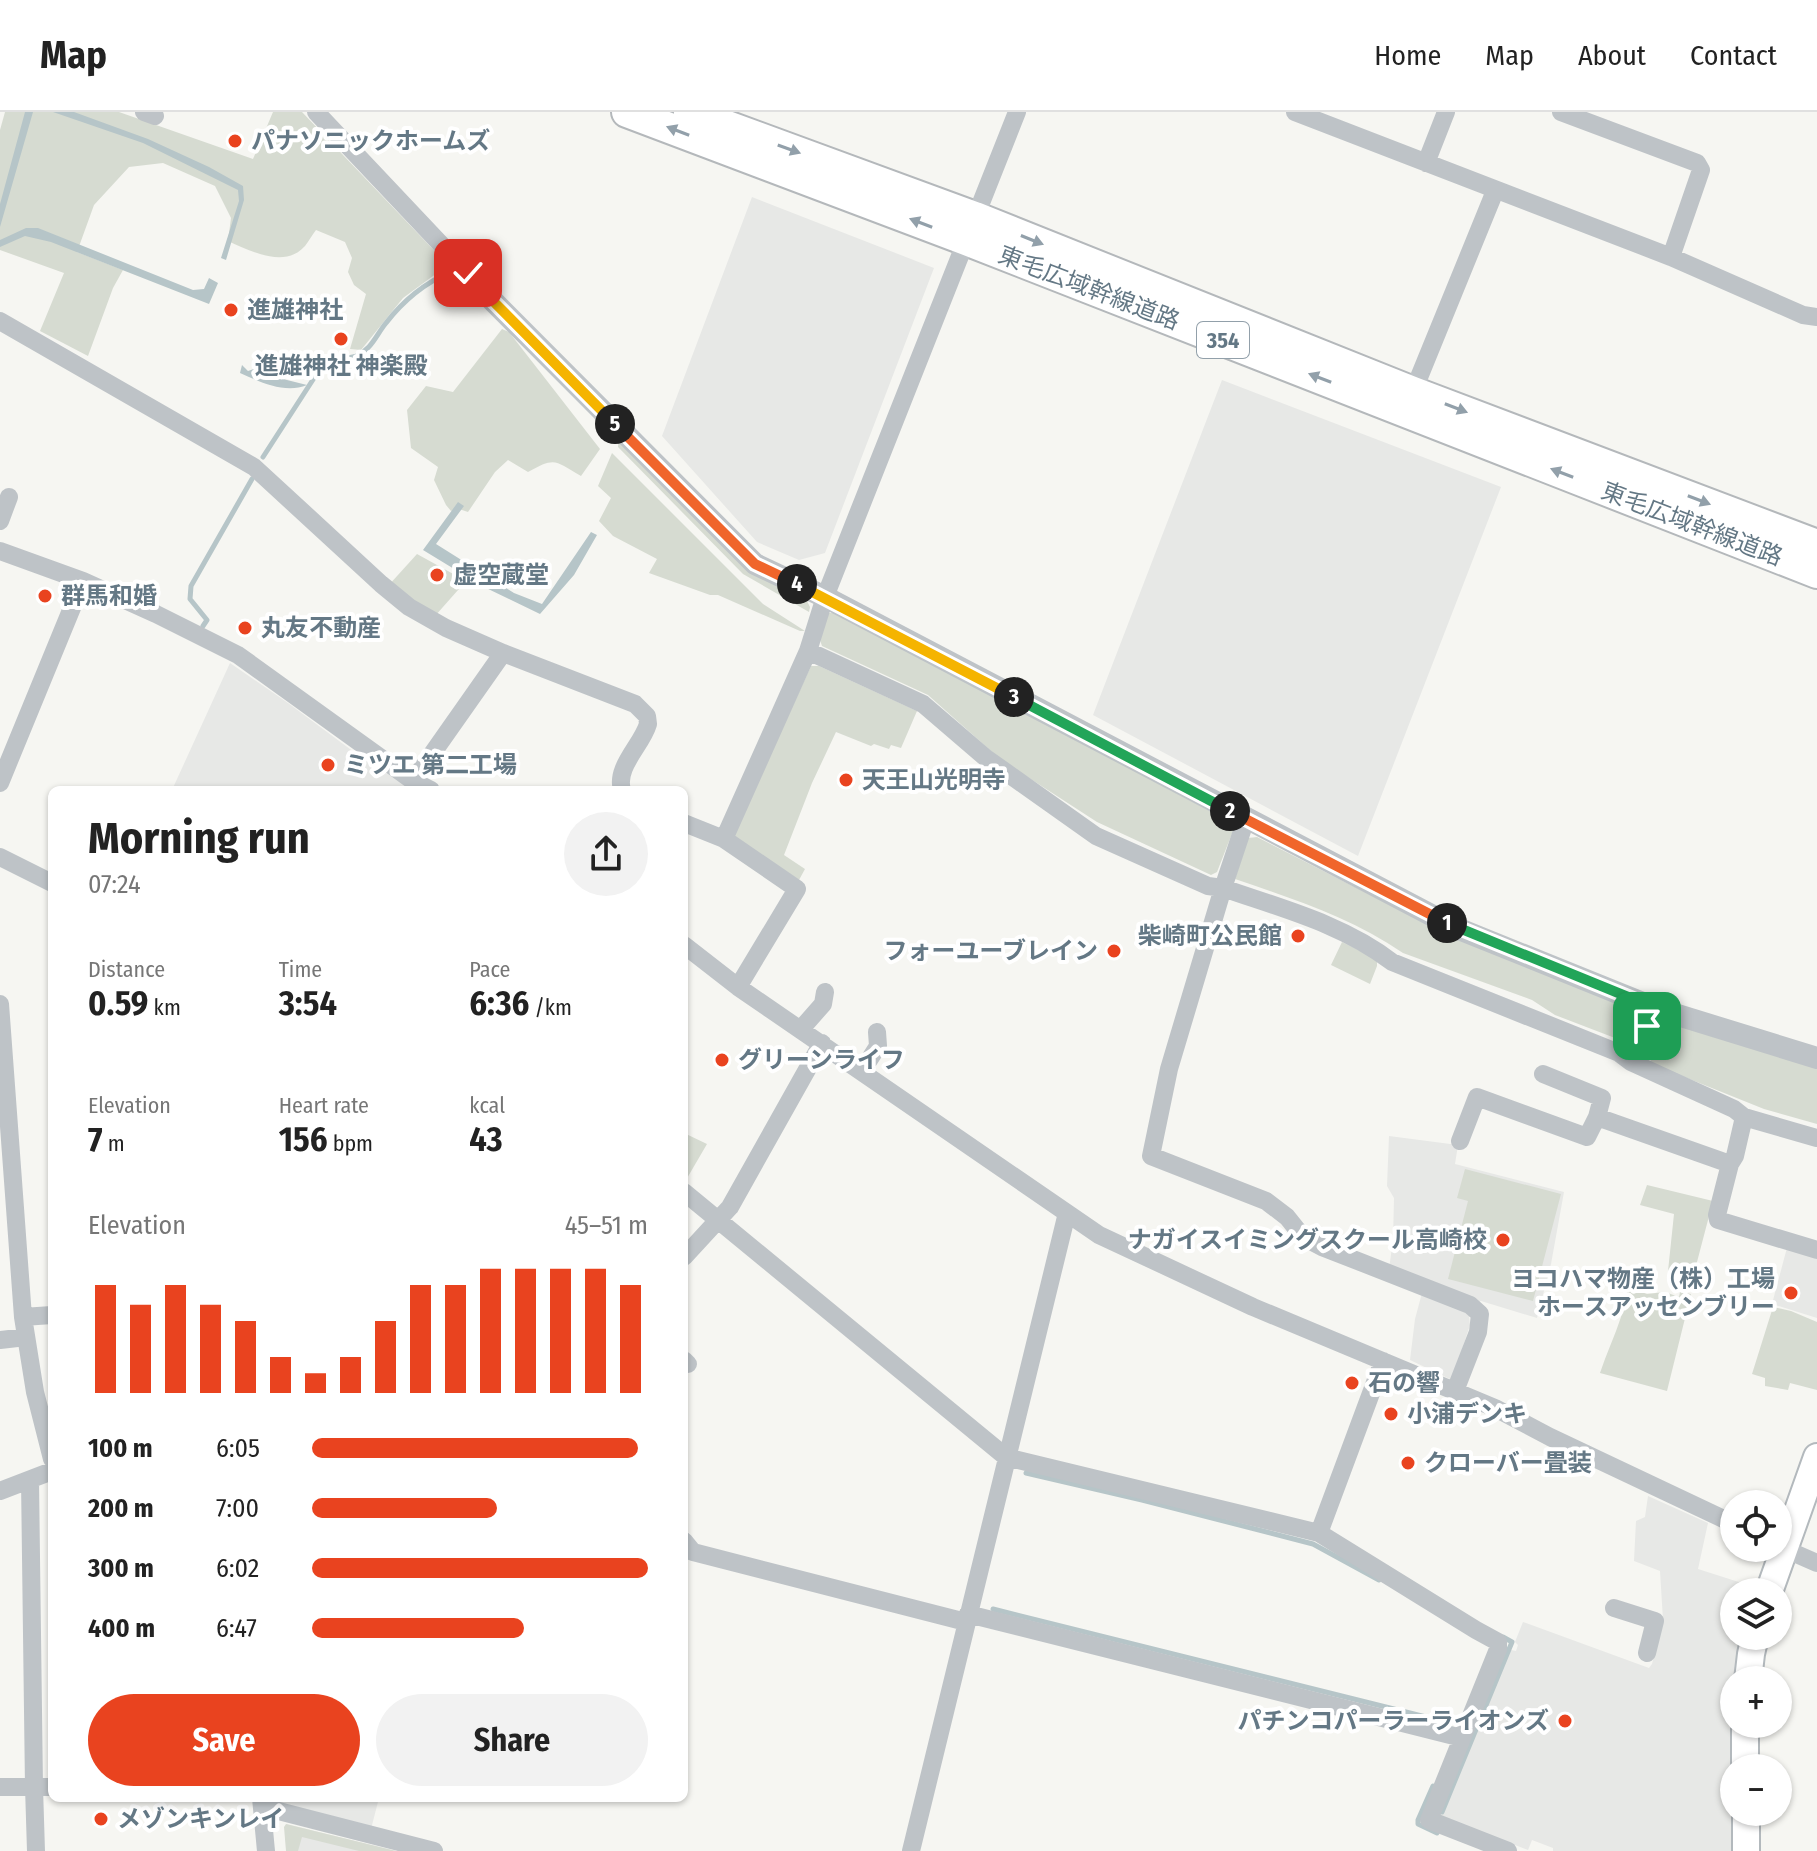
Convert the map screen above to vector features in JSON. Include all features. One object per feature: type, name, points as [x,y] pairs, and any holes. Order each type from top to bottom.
[{"type":"highway","name":"東毛広域幹線道路","points":[[627,112],[970,229],[1817,545]]},
{"type":"highway","name":"東毛広域幹線道路","points":[[689,112],[1817,573]]},
{"type":"main road","points":[[1792,1520],[1817,1457]]},
{"type":"main road","points":[[1746,1826],[1746,1851]]},
{"type":"street","points":[[316,112],[487,295],[755,564],[825,597],[1454,927],[1655,1008],[1817,1058]]},
{"type":"street","points":[[724,839],[808,651],[825,597],[1017,112]]},
{"type":"street","points":[[1295,112],[1671,257],[1803,315],[1817,317]]},
{"type":"street","points":[[1426,163],[1446,112]]},
{"type":"street","points":[[1561,112],[1697,163],[1701,170],[1671,257]]},
{"type":"street","points":[[1413,392],[1495,191]]},
{"type":"street","points":[[0,321],[254,467],[409,607],[446,628],[503,653],[635,704],[647,716],[648,724],[622,771],[621,786]]},
{"type":"street","points":[[0,521],[9,497]]},
{"type":"street","points":[[0,551],[83,581],[238,655],[423,786]]},
{"type":"street","points":[[0,783],[83,581]]},
{"type":"street","points":[[808,651],[923,704],[986,758],[1096,836],[1208,886],[1223,888],[1327,924],[1392,962],[1619,1053],[1631,1062],[1734,1109],[1744,1117],[1817,1138]]},
{"type":"street","points":[[413,781],[503,653]]},
{"type":"street","points":[[1246,819],[1169,1069],[1151,1156],[1266,1201],[1287,1217],[1303,1237],[1322,1247],[1470,1305],[1480,1314],[1478,1332],[1455,1391]]},
{"type":"street","points":[[688,825],[724,839],[797,889],[738,987]]},
{"type":"street","points":[[0,857],[48,881]]},
{"type":"street","points":[[688,948],[738,987],[1099,1235],[1253,1307],[1495,1408],[1720,1517]]},
{"type":"street","points":[[801,1029],[823,1004],[825,992]]},
{"type":"street","points":[[0,1004],[8,1225],[35,1392],[48,1443]]},
{"type":"street","points":[[1631,1062],[1655,1008]]},
{"type":"street","points":[[862,1071],[878,1046],[877,1032]]},
{"type":"street","points":[[688,1253],[730,1207],[822,1043]]},
{"type":"street","points":[[1460,1141],[1477,1097],[1587,1137],[1602,1098],[1543,1074]]},
{"type":"street","points":[[1597,1117],[1730,1164]]},
{"type":"street","points":[[1744,1117],[1718,1220],[1817,1250]]},
{"type":"street","points":[[688,1195],[1006,1457],[1319,1533],[1498,1642],[1498,1649],[1429,1820],[1508,1851]]},
{"type":"street","points":[[911,1851],[1067,1213]]},
{"type":"street","points":[[23,1317],[48,1315]]},
{"type":"street","points":[[0,1340],[26,1337]]},
{"type":"street","points":[[1319,1533],[1383,1361]]},
{"type":"street","points":[[0,1491],[48,1473]]},
{"type":"street","points":[[30,1480],[43,1787],[36,1851]]},
{"type":"street","points":[[688,1548],[693,1552],[1462,1738]]},
{"type":"street","points":[[1792,1552],[1817,1563]]},
{"type":"street","points":[[1614,1608],[1655,1621],[1647,1653]]},
{"type":"street","points":[[0,1787],[43,1787]]},
{"type":"street","points":[[266,1851],[262,1803],[434,1851]]},
{"type":"shaded area","points":[[5,112],[119,112],[253,159],[273,112],[302,112],[448,265],[403,298],[361,350],[350,349],[366,294],[354,285],[348,272],[352,258],[345,242],[316,230],[297,253],[278,257],[257,253],[228,241],[231,218],[215,186],[163,163],[129,167],[94,205],[77,252],[123,270],[113,288],[88,356],[40,331],[64,273],[0,250],[0,130]]},
{"type":"shaded area","points":[[25,112],[33,112],[0,227],[0,204]]},
{"type":"shaded area","points":[[53,112],[74,112],[148,139],[243,186],[244,200],[226,260],[221,258],[239,201],[238,190],[143,143]]},
{"type":"shaded area","points":[[752,197],[934,268],[825,553],[799,560],[757,542],[662,436]]},
{"type":"shaded area","points":[[26,228],[38,228],[193,290],[204,289],[209,278],[218,283],[209,304],[51,242],[25,236],[0,247],[0,240]]},
{"type":"shaded area","points":[[502,329],[509,332],[600,449],[581,476],[555,462],[528,472],[508,460],[495,472],[468,512],[459,509],[451,511],[434,480],[438,467],[411,448],[407,410],[426,386],[453,392]]},
{"type":"shaded area","points":[[242,365],[248,371],[260,367],[283,379],[307,385],[281,388],[264,383],[240,373]]},
{"type":"shaded area","points":[[1222,380],[1501,487],[1358,856],[1093,715]]},
{"type":"shaded area","points":[[619,436],[751,569],[807,601],[809,612],[743,574],[618,447]]},
{"type":"shaded area","points":[[612,453],[763,604],[805,631],[718,595],[710,595],[649,573],[657,559],[613,536],[599,521],[611,498],[598,486]]},
{"type":"shaded area","points":[[458,502],[464,506],[436,544],[514,593],[542,604],[591,532],[597,535],[574,575],[540,614],[482,586],[423,550]]},
{"type":"shaded area","points":[[417,554],[466,581],[435,616],[388,586]]},
{"type":"shaded area","points":[[828,613],[837,613],[1225,819],[1233,831],[1217,872],[1211,875],[1097,822],[1000,759],[928,695],[822,646],[820,640]]},
{"type":"shaded area","points":[[230,663],[362,758],[407,786],[174,786]]},
{"type":"shaded area","points":[[811,666],[819,666],[917,711],[901,748],[871,746],[836,732],[784,855],[805,869],[799,880],[733,836]]},
{"type":"shaded area","points":[[1257,837],[1435,928],[1638,1008],[1642,1015],[1634,1040],[1628,1043],[1555,1015],[1532,1000],[1403,953],[1363,929],[1322,910],[1235,879],[1248,838]]},
{"type":"shaded area","points":[[1342,942],[1377,959],[1370,984],[1331,965]]},
{"type":"shaded area","points":[[1668,1018],[1817,1068],[1817,1124],[1764,1109],[1652,1064],[1647,1051],[1655,1023]]},
{"type":"shaded area","points":[[688,1135],[707,1144],[688,1177]]},
{"type":"shaded area","points":[[1389,1136],[1458,1145],[1455,1164],[1564,1192],[1537,1318],[1481,1301],[1468,1307],[1470,1325],[1452,1380],[1410,1360],[1422,1293],[1389,1269],[1394,1198],[1387,1186]]},
{"type":"shaded area","name":"ナガイスイミングスクール高崎校","points":[[1465,1169],[1561,1194],[1533,1301],[1448,1279],[1468,1201],[1457,1198]]},
{"type":"shaded area","points":[[1647,1185],[1713,1201],[1692,1281],[1668,1271],[1674,1214],[1640,1205]]},
{"type":"shaded area","points":[[1788,1244],[1817,1253],[1817,1318],[1772,1304]]},
{"type":"shaded area","points":[[1625,1286],[1647,1294],[1665,1292],[1679,1297],[1680,1292],[1691,1294],[1667,1391],[1600,1373],[1621,1317]]},
{"type":"shaded area","points":[[1773,1307],[1817,1322],[1817,1390],[1790,1383],[1788,1390],[1765,1386],[1765,1378],[1752,1374]]},
{"type":"shaded area","points":[[1648,1496],[1708,1523],[1698,1569],[1726,1578],[1720,1578],[1720,1650],[1743,1650],[1741,1666],[1720,1666],[1720,1738],[1734,1738],[1734,1754],[1720,1754],[1720,1826],[1735,1826],[1738,1851],[1553,1851],[1553,1848],[1532,1840],[1528,1850],[1437,1815],[1511,1650],[1516,1651],[1518,1645],[1515,1642],[1523,1622],[1649,1668],[1652,1664],[1663,1620],[1660,1571],[1634,1561],[1636,1521],[1645,1517]]},
{"type":"shaded area","points":[[278,1802],[378,1802],[371,1829],[279,1808]]},
{"type":"shaded area","points":[[286,1824],[396,1851],[286,1851]]},
{"type":"shaded area","points":[[286,1824],[396,1851],[359,1851],[302,1837],[298,1851],[286,1851]]},
{"type":"waterway","points":[[263,457],[325,361],[361,353],[407,300],[450,272]]},
{"type":"waterway","points":[[203,626],[207,620],[190,599],[191,586],[252,479]]},
{"type":"waterway","points":[[1026,1473],[1313,1544],[1379,1580]]},
{"type":"waterway","points":[[993,1609],[1442,1721]]},
{"type":"waterway","points":[[1442,1812],[1512,1642],[1503,1637]]},
{"type":"waterway","points":[[1433,1786],[1418,1824],[1437,1833]]},
{"type":"place","name":"パナソニックホームズ","points":[[235,141]]},
{"type":"place","name":"進雄神社","points":[[231,310]]},
{"type":"place","name":"進雄神社 神楽殿","points":[[341,339]]},
{"type":"place","name":"虚空蔵堂","points":[[437,575]]},
{"type":"place","name":"群馬和婚","points":[[45,596]]},
{"type":"place","name":"丸友不動産","points":[[245,628]]},
{"type":"place","name":"ミツエ 第二工場","points":[[328,765]]},
{"type":"place","name":"天王山光明寺","points":[[846,780]]},
{"type":"place","name":"柴崎町公民館","points":[[1298,936]]},
{"type":"place","name":"フォーユーブレイン","points":[[1114,951]]},
{"type":"place","name":"グリーンライフ","points":[[722,1060]]},
{"type":"place","name":"ナガイスイミングスクール高崎校","points":[[1503,1240]]},
{"type":"place","name":"ヨコハマ物産（株）工場 ホースアッセンブリー","points":[[1791,1293]]},
{"type":"place","name":"石の響","points":[[1352,1383]]},
{"type":"place","name":"小浦デンキ","points":[[1391,1414]]},
{"type":"place","name":"クローバー畳装","points":[[1408,1463]]},
{"type":"place","name":"パチンコパーラーライオンズ","points":[[1565,1721]]},
{"type":"place","name":"メゾンキンレイ","points":[[101,1819]]},
{"type":"route","points":[[468,273],[755,564],[825,597],[1454,927],[1655,1008],[1647,1026]]}]
